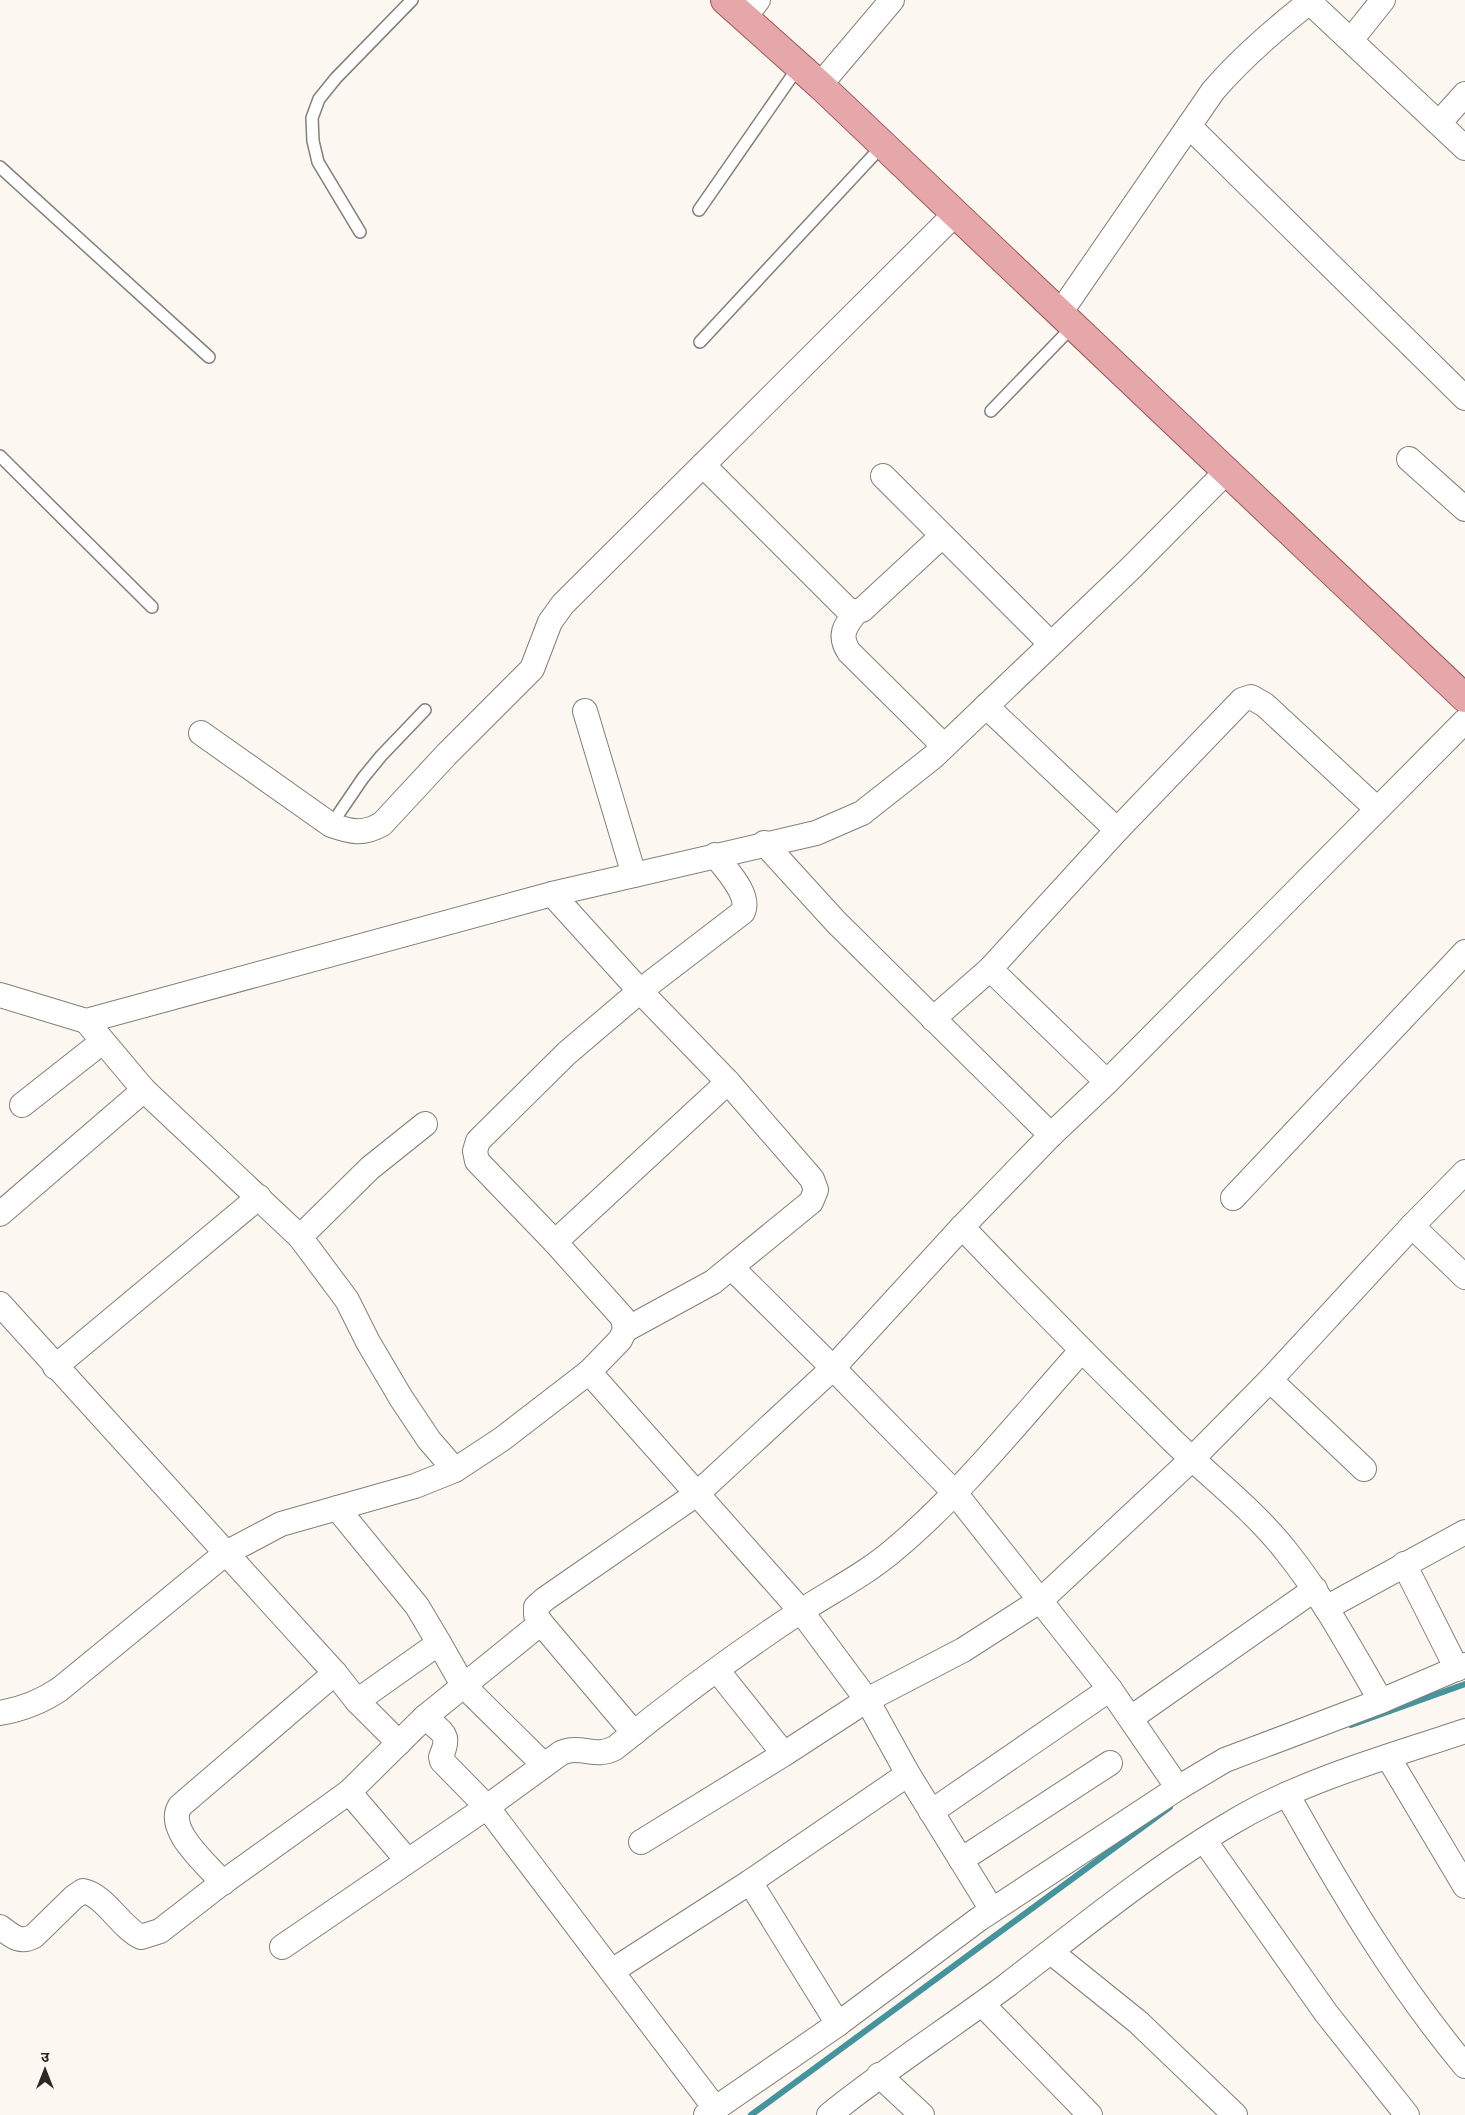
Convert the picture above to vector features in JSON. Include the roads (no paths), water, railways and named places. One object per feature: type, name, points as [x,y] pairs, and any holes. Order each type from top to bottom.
[{"type":"main road","points":[[742,6],[799,66],[1465,698]]},
{"type":"street","points":[[820,85],[892,0]]},
{"type":"street","points":[[1067,320],[1213,91],[1238,62],[1270,32],[1312,0],[1316,8],[1465,148]]},
{"type":"street","points":[[1351,40],[1383,0]]},
{"type":"street","points":[[1439,123],[1465,94]]},
{"type":"street","points":[[1189,126],[1465,398]]},
{"type":"street","points":[[201,733],[332,825],[354,832],[370,831],[382,824],[446,755],[532,669],[550,622],[564,604],[955,214]]},
{"type":"street","points":[[1409,459],[1465,509]]},
{"type":"street","points":[[703,465],[850,612],[862,610],[942,536]]},
{"type":"street","points":[[0,995],[86,1021],[552,894],[816,832],[862,813],[897,788],[944,746],[1050,643],[1132,567],[1227,471]]},
{"type":"street","points":[[883,476],[1050,643]]},
{"type":"street","points":[[856,612],[845,627],[842,636],[844,644],[944,746]]},
{"type":"street","points":[[933,1019],[990,969],[1117,830],[1242,700],[1251,697],[1266,705],[1377,809]]},
{"type":"street","points":[[986,706],[1117,830]]},
{"type":"street","points":[[585,711],[634,875]]},
{"type":"street","points":[[634,1732],[541,1623],[536,1615],[536,1607],[698,1493],[833,1368],[962,1227],[1051,1135],[1107,1082],[1465,721]]},
{"type":"street","points":[[764,843],[836,922],[1051,1135]]},
{"type":"street","points":[[625,1330],[623,1318],[555,1242],[477,1161],[474,1151],[478,1141],[567,1053],[640,991],[743,912],[746,906],[743,894],[716,855]]},
{"type":"street","points":[[0,1713],[17,1710],[42,1701],[60,1689],[226,1553],[281,1524],[415,1486],[455,1470],[502,1439],[589,1372],[620,1340],[625,1330],[713,1282],[811,1202],[816,1190],[812,1179],[728,1082],[640,991],[552,894]]},
{"type":"street","points":[[1233,1198],[1465,952]]},
{"type":"street","points":[[990,969],[1107,1082]]},
{"type":"street","points":[[86,1021],[144,1090],[259,1196],[300,1237],[347,1300],[368,1342],[401,1398],[429,1440],[455,1470]]},
{"type":"street","points":[[22,1105],[102,1042]]},
{"type":"street","points":[[555,1242],[728,1082]]},
{"type":"street","points":[[0,1214],[144,1090]]},
{"type":"street","points":[[300,1237],[370,1168],[426,1124]]},
{"type":"street","points":[[641,1842],[784,1754],[867,1700],[963,1650],[1041,1600],[1192,1459],[1270,1380],[1412,1226],[1465,1172]]},
{"type":"street","points":[[56,1367],[259,1196]]},
{"type":"street","points":[[1412,1226],[1465,1277]]},
{"type":"street","points":[[962,1227],[1081,1351],[1192,1459],[1251,1512],[1285,1549],[1320,1599],[1381,1701]]},
{"type":"street","points":[[732,1268],[955,1493],[1110,1689],[1178,1788]]},
{"type":"street","points":[[0,1304],[335,1673],[357,1701],[399,1743]]},
{"type":"street","points":[[282,1947],[487,1807],[560,1753],[570,1749],[594,1754],[605,1753],[717,1670],[801,1611],[856,1578],[895,1549],[955,1493],[1081,1351]]},
{"type":"street","points":[[589,1372],[801,1611],[867,1700],[908,1774],[992,1910]]},
{"type":"street","points":[[1270,1380],[1364,1469]]},
{"type":"street","points":[[336,1508],[417,1606],[463,1685],[544,1765]]},
{"type":"street","points":[[1131,1718],[1320,1599],[1404,1564],[1465,1532]]},
{"type":"street","points":[[426,1717],[445,1738],[446,1747],[441,1757],[442,1761],[487,1807],[612,1971],[710,2111],[838,2024],[992,1910],[1178,1788],[1225,1760],[1381,1701],[1461,1667],[1404,1564]]},
{"type":"street","points":[[0,1927],[20,1940],[27,1940],[34,1936],[74,1897],[83,1891],[97,1898],[132,1933],[141,1937],[150,1936],[160,1931],[223,1882],[349,1792],[426,1717],[541,1623]]},
{"type":"street","points":[[357,1701],[439,1644]]},
{"type":"street","points":[[717,1670],[784,1754]]},
{"type":"street","points":[[223,1882],[179,1832],[175,1818],[176,1811],[335,1673]]},
{"type":"street","points":[[931,1812],[1110,1689]]},
{"type":"street","points":[[829,2115],[879,2075],[982,2004],[1204,1840],[1233,1821],[1287,1794],[1465,1731]]},
{"type":"street","points":[[1388,1757],[1465,1886]]},
{"type":"street","points":[[961,1860],[1110,1763]]},
{"type":"street","points":[[612,1971],[750,1882],[908,1774]]},
{"type":"street","points":[[349,1792],[407,1860]]},
{"type":"street","points":[[1287,1794],[1361,1923],[1391,1969],[1465,2066]]},
{"type":"street","points":[[1204,1840],[1326,2014],[1407,2115]]},
{"type":"street","points":[[750,1882],[838,2024]]},
{"type":"street","points":[[1051,1952],[1138,2022],[1235,2115]]},
{"type":"street","points":[[982,2004],[1090,2115]]},
{"type":"street","points":[[879,2075],[922,2115]]},
{"type":"lane","points":[[360,232],[318,162],[313,142],[312,118],[319,99],[336,78],[412,0]]},
{"type":"lane","points":[[699,210],[799,66]]},
{"type":"lane","points":[[700,342],[883,145]]},
{"type":"lane","points":[[0,167],[209,357]]},
{"type":"lane","points":[[991,411],[1067,320]]},
{"type":"lane","points":[[0,456],[152,606]]},
{"type":"lane","points":[[332,825],[369,770],[425,710]]},
{"type":"waterway","points":[[1351,1725],[1465,1684]]},
{"type":"waterway","points":[[751,2115],[1170,1807]]}]
